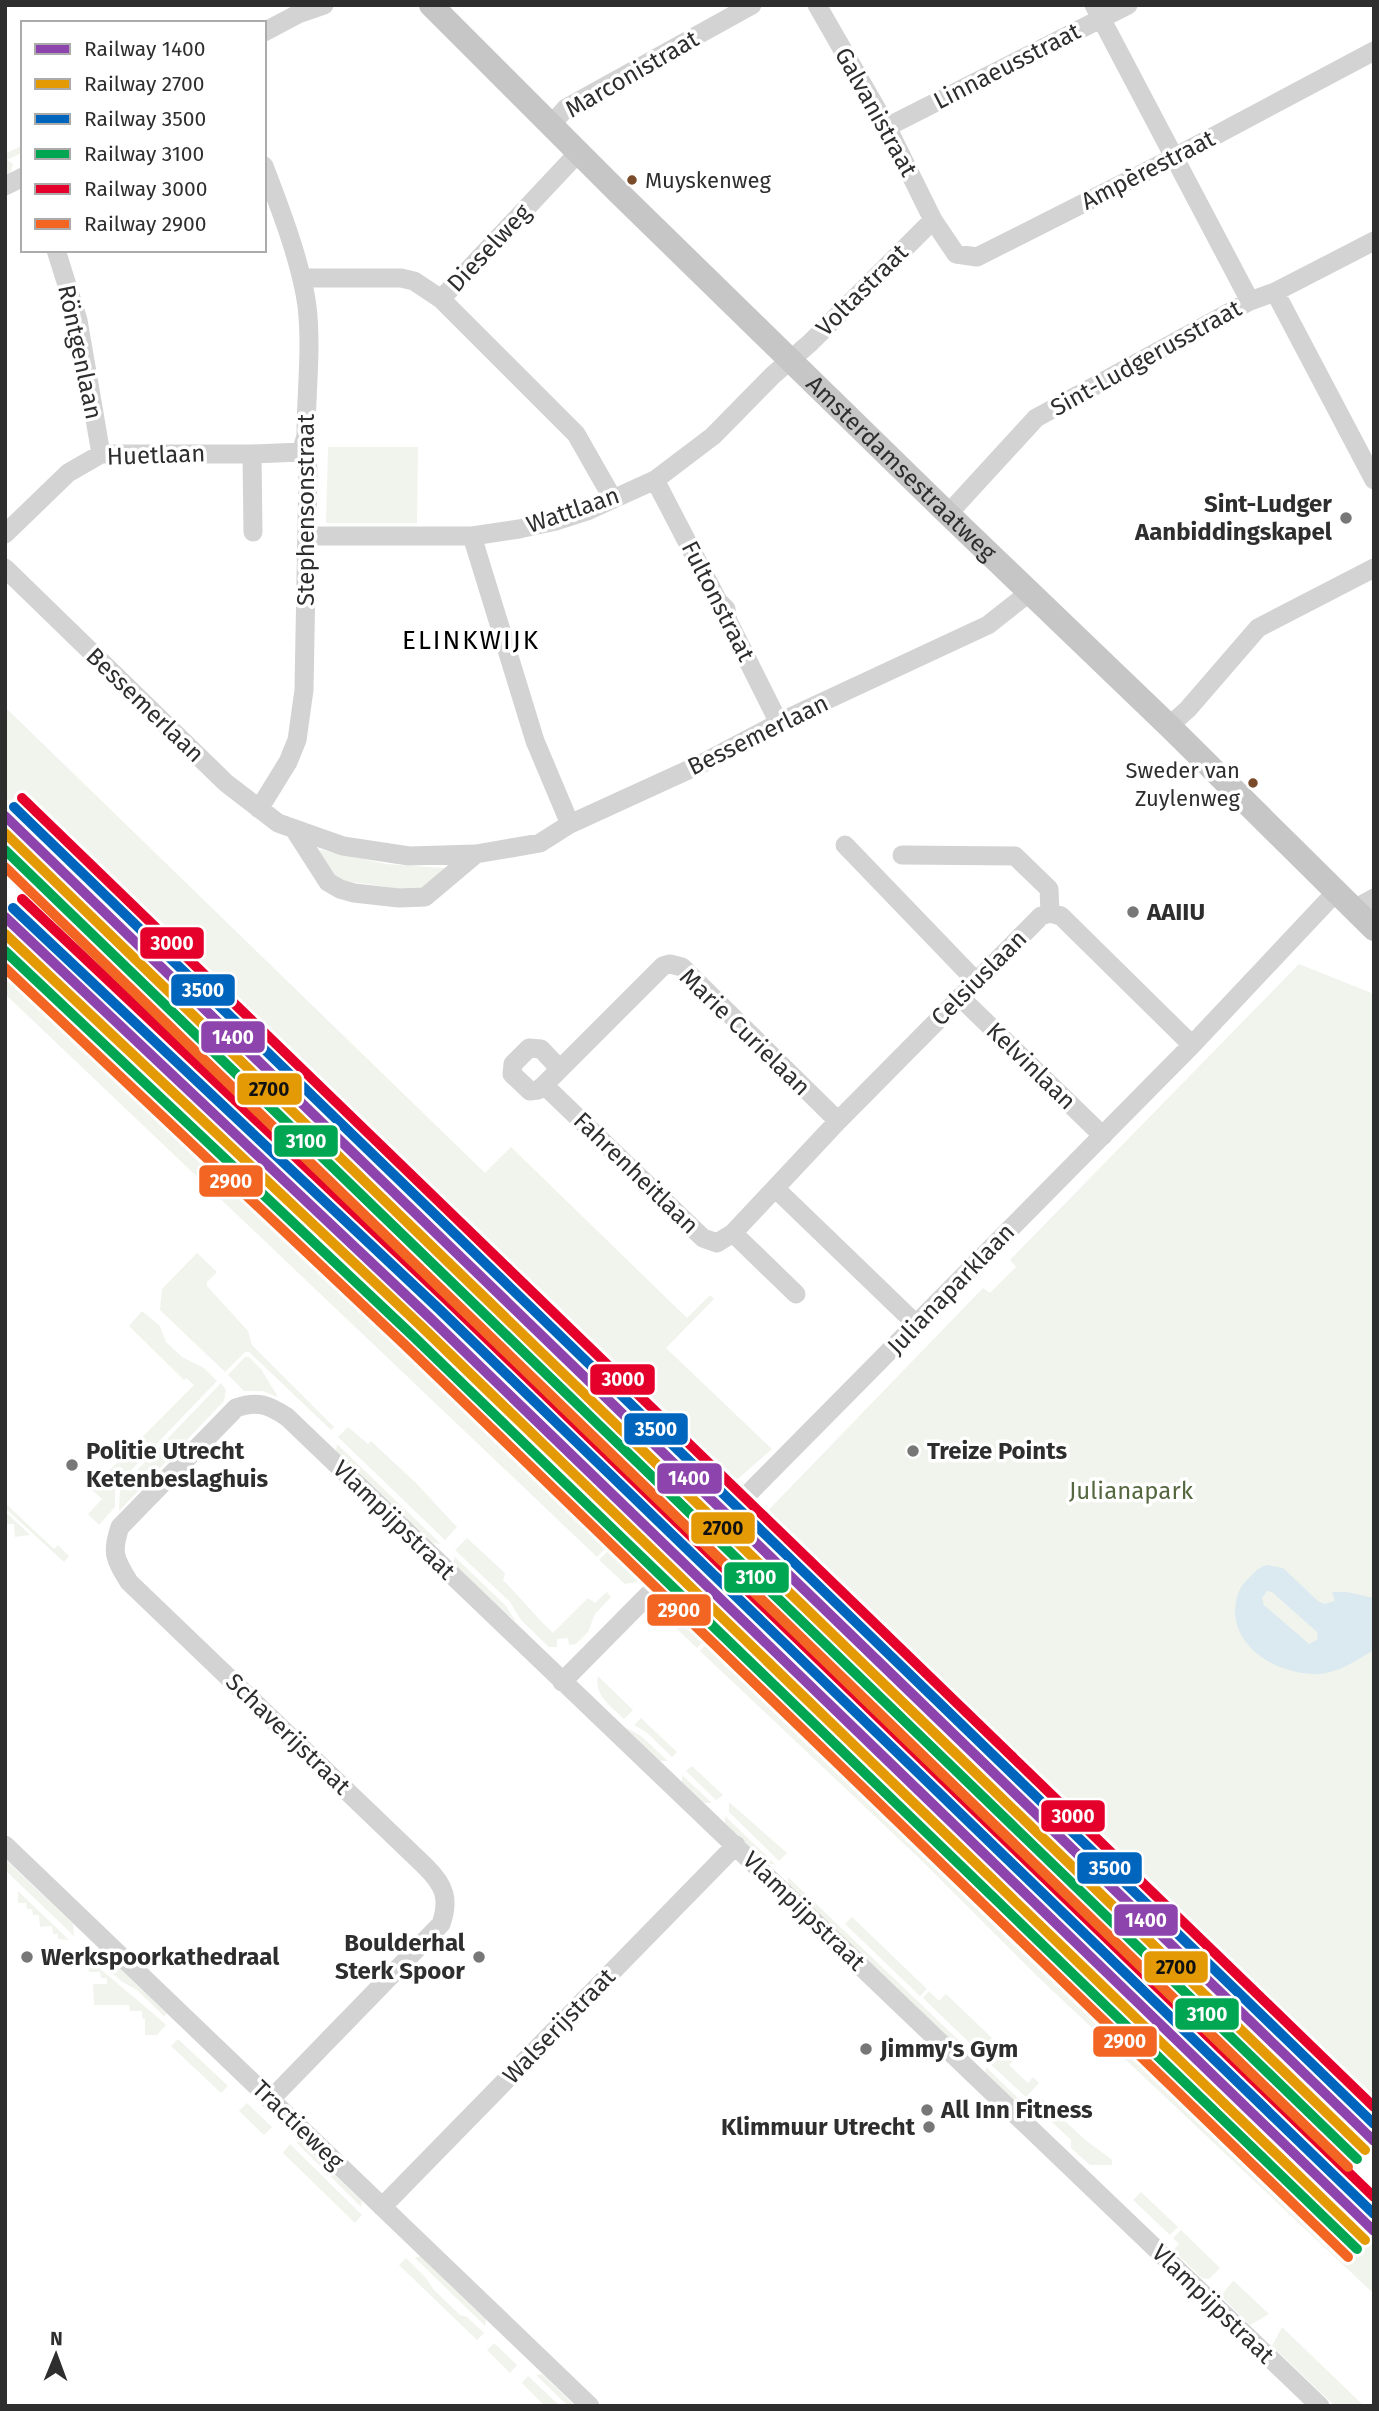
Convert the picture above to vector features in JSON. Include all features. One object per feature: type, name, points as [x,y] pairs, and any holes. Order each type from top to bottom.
[{"type":"main road","name":"Amsterdamsestraatweg","points":[[431,5],[948,514],[1355,900],[1374,929]]},
{"type":"street","points":[[266,31],[298,14],[324,5]]},
{"type":"street","name":"Marconistraat","points":[[551,125],[566,108],[752,5]]},
{"type":"street","name":"Galvanistraat","points":[[817,5],[887,127],[933,220]]},
{"type":"street","name":"Linnaeusstraat","points":[[887,127],[1097,12],[1128,5]]},
{"type":"street","points":[[1097,12],[1250,301]]},
{"type":"street","name":"Ampèrestraat","points":[[933,220],[956,254],[978,257],[1173,158],[1374,51]]},
{"type":"street","name":"Dieselweg","points":[[302,278],[401,278],[414,281],[440,299],[578,152]]},
{"type":"street","name":"Stephensonstraat","points":[[259,809],[288,762],[297,740],[304,690],[308,468],[301,452],[306,436],[307,307],[302,278],[266,171]]},
{"type":"street","name":"Voltastraat","points":[[790,358],[810,343],[933,220]]},
{"type":"street","name":"Sint-Ludgerusstraat","points":[[948,514],[1036,418],[1250,301],[1275,292],[1374,241]]},
{"type":"street","name":"Röntgenlaan","points":[[57,252],[78,320],[101,454]]},
{"type":"street","points":[[1275,292],[1374,480]]},
{"type":"street","points":[[440,299],[576,434],[613,499]]},
{"type":"street","name":"Wattlaan","points":[[307,536],[472,536],[556,521],[587,511],[655,480],[713,436],[790,358]]},
{"type":"street","name":"Huetlaan","points":[[5,534],[68,473],[101,454],[301,452]]},
{"type":"street","points":[[252,454],[253,532]]},
{"type":"street","name":"Fultonstraat","points":[[655,480],[718,601],[726,609],[728,621],[779,723]]},
{"type":"street","points":[[472,536],[535,741],[570,824]]},
{"type":"street","name":"Bessemerlaan","points":[[5,568],[216,774],[278,823],[343,846],[385,854],[436,856],[476,854],[540,843],[570,824],[701,764],[779,723],[988,625],[1030,592]]},
{"type":"street","points":[[1169,726],[1188,709],[1258,628],[1372,572]]},
{"type":"street","name":"Bessemerlaan","points":[[294,829],[328,881],[340,889],[354,892],[399,898],[425,897],[476,854]]},
{"type":"street","points":[[845,845],[975,981]]},
{"type":"street","points":[[902,855],[1015,856],[1049,889],[1051,913]]},
{"type":"street","name":"Julianaparklaan","points":[[562,1682],[1192,1045],[1355,900]]},
{"type":"street","name":"Celsiuslaan","points":[[733,1233],[838,1121],[1041,916],[1051,913],[1061,916],[1192,1045]]},
{"type":"street","name":"Marie Curielaan","points":[[544,1085],[663,966],[670,964],[682,967],[838,1121]]},
{"type":"street","name":"Kelvinlaan","points":[[960,997],[1103,1136]]},
{"type":"street","points":[[544,1085],[538,1090],[530,1091],[512,1074],[513,1064],[529,1048],[541,1049],[561,1069]]},
{"type":"street","name":"Fahrenheitlaan","points":[[544,1085],[703,1238],[717,1243],[733,1233]]},
{"type":"street","points":[[775,1188],[916,1324]]},
{"type":"street","points":[[733,1233],[796,1294]]},
{"type":"street","name":"Schaverijstraat","points":[[271,2099],[441,1924],[446,1911],[446,1899],[439,1881],[426,1867],[129,1582],[118,1563],[114,1544],[120,1527],[236,1408],[261,1403],[287,1417]]},
{"type":"street","name":"Vlampijpstraat","points":[[287,1417],[1320,2406]]},
{"type":"street","name":"Tractieweg","points":[[5,1845],[590,2406]]},
{"type":"street","name":"Walserijstraat","points":[[382,2207],[736,1845]]},
{"type":"green space","points":[[21,146],[21,153],[7,160],[13,164],[10,175],[5,177],[5,154]]},
{"type":"green space","points":[[328,447],[418,447],[417,523],[326,523]]},
{"type":"green space","points":[[5,707],[485,1173],[511,1147],[687,1318],[710,1295],[714,1299],[666,1348],[772,1449],[723,1492],[5,797]]},
{"type":"green space","points":[[319,851],[386,864],[444,868],[423,890],[415,891],[338,880],[333,878]]},
{"type":"green space","points":[[5,938],[629,1524],[597,1557],[5,994]]},
{"type":"green space","name":"Julianapark","points":[[1299,964],[1374,994],[1374,2117],[756,1523],[983,1288],[990,1293],[1016,1267],[1010,1260]]},
{"type":"green space","points":[[197,1253],[217,1272],[207,1282],[207,1286],[248,1331],[252,1345],[334,1427],[331,1430],[249,1352],[245,1352],[225,1372],[160,1310],[162,1289]]},
{"type":"green space","points":[[142,1311],[160,1326],[166,1342],[182,1357],[204,1368],[217,1381],[115,1487],[115,1507],[99,1525],[88,1514],[102,1499],[91,1489],[194,1385],[186,1378],[184,1380],[129,1326]]},
{"type":"green space","points":[[245,1357],[249,1357],[261,1369],[278,1397],[262,1391],[244,1391],[228,1375]]},
{"type":"green space","points":[[221,1383],[226,1390],[224,1401],[119,1511],[120,1488]]},
{"type":"green space","points":[[348,1427],[368,1444],[371,1441],[416,1483],[457,1527],[445,1540],[338,1437]]},
{"type":"green space","points":[[337,1444],[441,1544],[433,1543],[336,1451]]},
{"type":"green space","points":[[5,1503],[54,1549],[58,1545],[69,1556],[64,1562],[5,1508]]},
{"type":"green space","points":[[5,1511],[30,1535],[15,1537],[14,1524],[5,1524]]},
{"type":"green space","points":[[631,1528],[661,1558],[637,1582],[625,1584],[599,1560]]},
{"type":"green space","points":[[467,1538],[505,1573],[503,1580],[553,1633],[588,1598],[595,1603],[607,1592],[611,1597],[595,1614],[588,1632],[576,1644],[569,1645],[568,1638],[557,1639],[557,1647],[549,1647],[521,1620],[510,1602],[455,1550]]},
{"type":"green space","points":[[454,1556],[506,1606],[516,1622],[454,1564]]},
{"type":"green space","points":[[694,1590],[1374,2246],[1374,2294],[1038,1977],[918,1857],[700,1651],[727,1623],[725,1620],[697,1648],[662,1615]]},
{"type":"green space","points":[[598,1676],[633,1710],[624,1719],[601,1695]]},
{"type":"green space","points":[[641,1718],[677,1752],[672,1757],[646,1732],[634,1725]]},
{"type":"green space","points":[[625,1727],[641,1736],[668,1761],[660,1761]]},
{"type":"green space","points":[[692,1766],[723,1795],[716,1800],[686,1771]]},
{"type":"green space","points":[[682,1775],[712,1803],[704,1803],[682,1782]]},
{"type":"green space","points":[[729,1802],[787,1853],[779,1861],[729,1812]]},
{"type":"green space","points":[[725,1816],[775,1864],[767,1864],[725,1823]]},
{"type":"green space","points":[[5,1859],[73,1924],[74,1936],[5,1870]]},
{"type":"green space","points":[[788,1877],[973,2054],[967,2055],[788,1884]]},
{"type":"green space","points":[[18,1891],[69,1940],[58,1939],[58,1934],[53,1934],[52,1926],[40,1927],[39,1915],[33,1915],[32,1909],[27,1909],[26,1903],[18,1903]]},
{"type":"green space","points":[[852,1917],[927,1989],[920,1996],[845,1924]]},
{"type":"green space","points":[[83,1953],[166,2025],[157,2035],[145,2035],[142,2011],[130,2011],[129,2005],[94,2005],[93,1984],[107,1984],[107,1978],[101,1978],[100,1972],[89,1972],[88,1966],[84,1966]]},
{"type":"green space","points":[[110,1959],[167,2014],[164,2016],[137,1990],[121,1981],[100,1961]]},
{"type":"green space","points":[[929,1991],[939,2001],[946,1994],[992,2038],[980,2053],[923,1998]]},
{"type":"green space","points":[[178,2039],[228,2086],[221,2093],[171,2046]]},
{"type":"green space","points":[[1002,2048],[1014,2059],[1009,2065],[1028,2083],[1033,2077],[1039,2083],[1026,2097],[988,2062]]},
{"type":"green space","points":[[986,2067],[1026,2106],[1037,2123],[985,2072]]},
{"type":"green space","points":[[1042,2099],[1083,2138],[1112,2160],[1112,2165],[1090,2165],[1071,2148],[1071,2140],[1037,2108],[1037,2103]]},
{"type":"green space","points":[[247,2103],[272,2127],[264,2135],[239,2111]]},
{"type":"green space","points":[[299,2141],[362,2201],[361,2207],[297,2143]]},
{"type":"green space","points":[[290,2144],[362,2215],[355,2223],[283,2153]]},
{"type":"green space","points":[[1141,2192],[1178,2227],[1170,2235],[1133,2200]]},
{"type":"green space","points":[[1181,2230],[1220,2268],[1209,2279],[1202,2278],[1173,2250],[1179,2244],[1173,2238]]},
{"type":"green space","points":[[420,2256],[486,2320],[485,2326],[415,2258]]},
{"type":"green space","points":[[406,2258],[460,2315],[467,2317],[484,2333],[477,2340],[399,2265]]},
{"type":"green space","points":[[1233,2281],[1269,2314],[1250,2325],[1222,2297]]},
{"type":"green space","points":[[1282,2327],[1364,2406],[1335,2406],[1272,2346]]},
{"type":"green space","points":[[494,2343],[517,2365],[510,2373],[487,2350]]},
{"type":"green space","points":[[542,2374],[575,2406],[568,2406],[536,2375]]},
{"type":"green space","points":[[528,2376],[560,2406],[545,2406],[522,2383]]},
{"type":"shaded area","points":[[1264,1566],[1283,1568],[1324,1604],[1335,1601],[1332,1592],[1347,1592],[1374,1598],[1374,1650],[1327,1673],[1306,1674],[1277,1666],[1252,1649],[1237,1625],[1235,1610],[1241,1587]],"holes":[[[1267,1591],[1272,1592],[1317,1632],[1318,1639],[1309,1644],[1264,1605],[1262,1598]]]},
{"type":"rail line","name":"3000","points":[[22,798],[1374,2107]]},
{"type":"rail line","name":"3500","points":[[14,807],[1374,2124]]},
{"type":"rail line","name":"1400","points":[[5,816],[1374,2141]]},
{"type":"rail line","name":"2700","points":[[5,833],[1365,2150]]},
{"type":"rail line","name":"3100","points":[[5,850],[1357,2159]]},
{"type":"rail line","name":"2900","points":[[5,867],[1348,2167]]},
{"type":"rail line","name":"3000","points":[[22,899],[447,1300],[1374,2197]]},
{"type":"rail line","name":"3500","points":[[13,908],[439,1309],[1374,2214]]},
{"type":"rail line","name":"1400","points":[[5,917],[430,1318],[1374,2231]]},
{"type":"rail line","name":"2700","points":[[5,934],[422,1327],[1365,2240]]},
{"type":"rail line","name":"3100","points":[[5,951],[413,1336],[1357,2249]]},
{"type":"rail line","name":"2900","points":[[5,968],[405,1345],[1348,2257]]},
{"type":"place","name":"Muyskenweg","points":[[632,180]]},
{"type":"place","name":"Sint-Ludger Aanbiddingskapel","points":[[1346,518]]},
{"type":"place","name":"Sweder van Zuylenweg","points":[[1253,783]]},
{"type":"place","name":"AAIIU","points":[[1133,912]]},
{"type":"place","name":"Treize Points","points":[[913,1451]]},
{"type":"place","name":"Politie Utrecht Ketenbeslaghuis","points":[[72,1465]]},
{"type":"place","name":"Werkspoorkathedraal","points":[[27,1957]]},
{"type":"place","name":"Boulderhal Sterk Spoor","points":[[479,1957]]},
{"type":"place","name":"Jimmy's Gym","points":[[866,2049]]},
{"type":"place","name":"All Inn Fitness","points":[[927,2110]]},
{"type":"place","name":"Klimmuur Utrecht","points":[[929,2127]]},
{"type":"district","name":"ELINKWIJK","points":[[471,640]]}]
